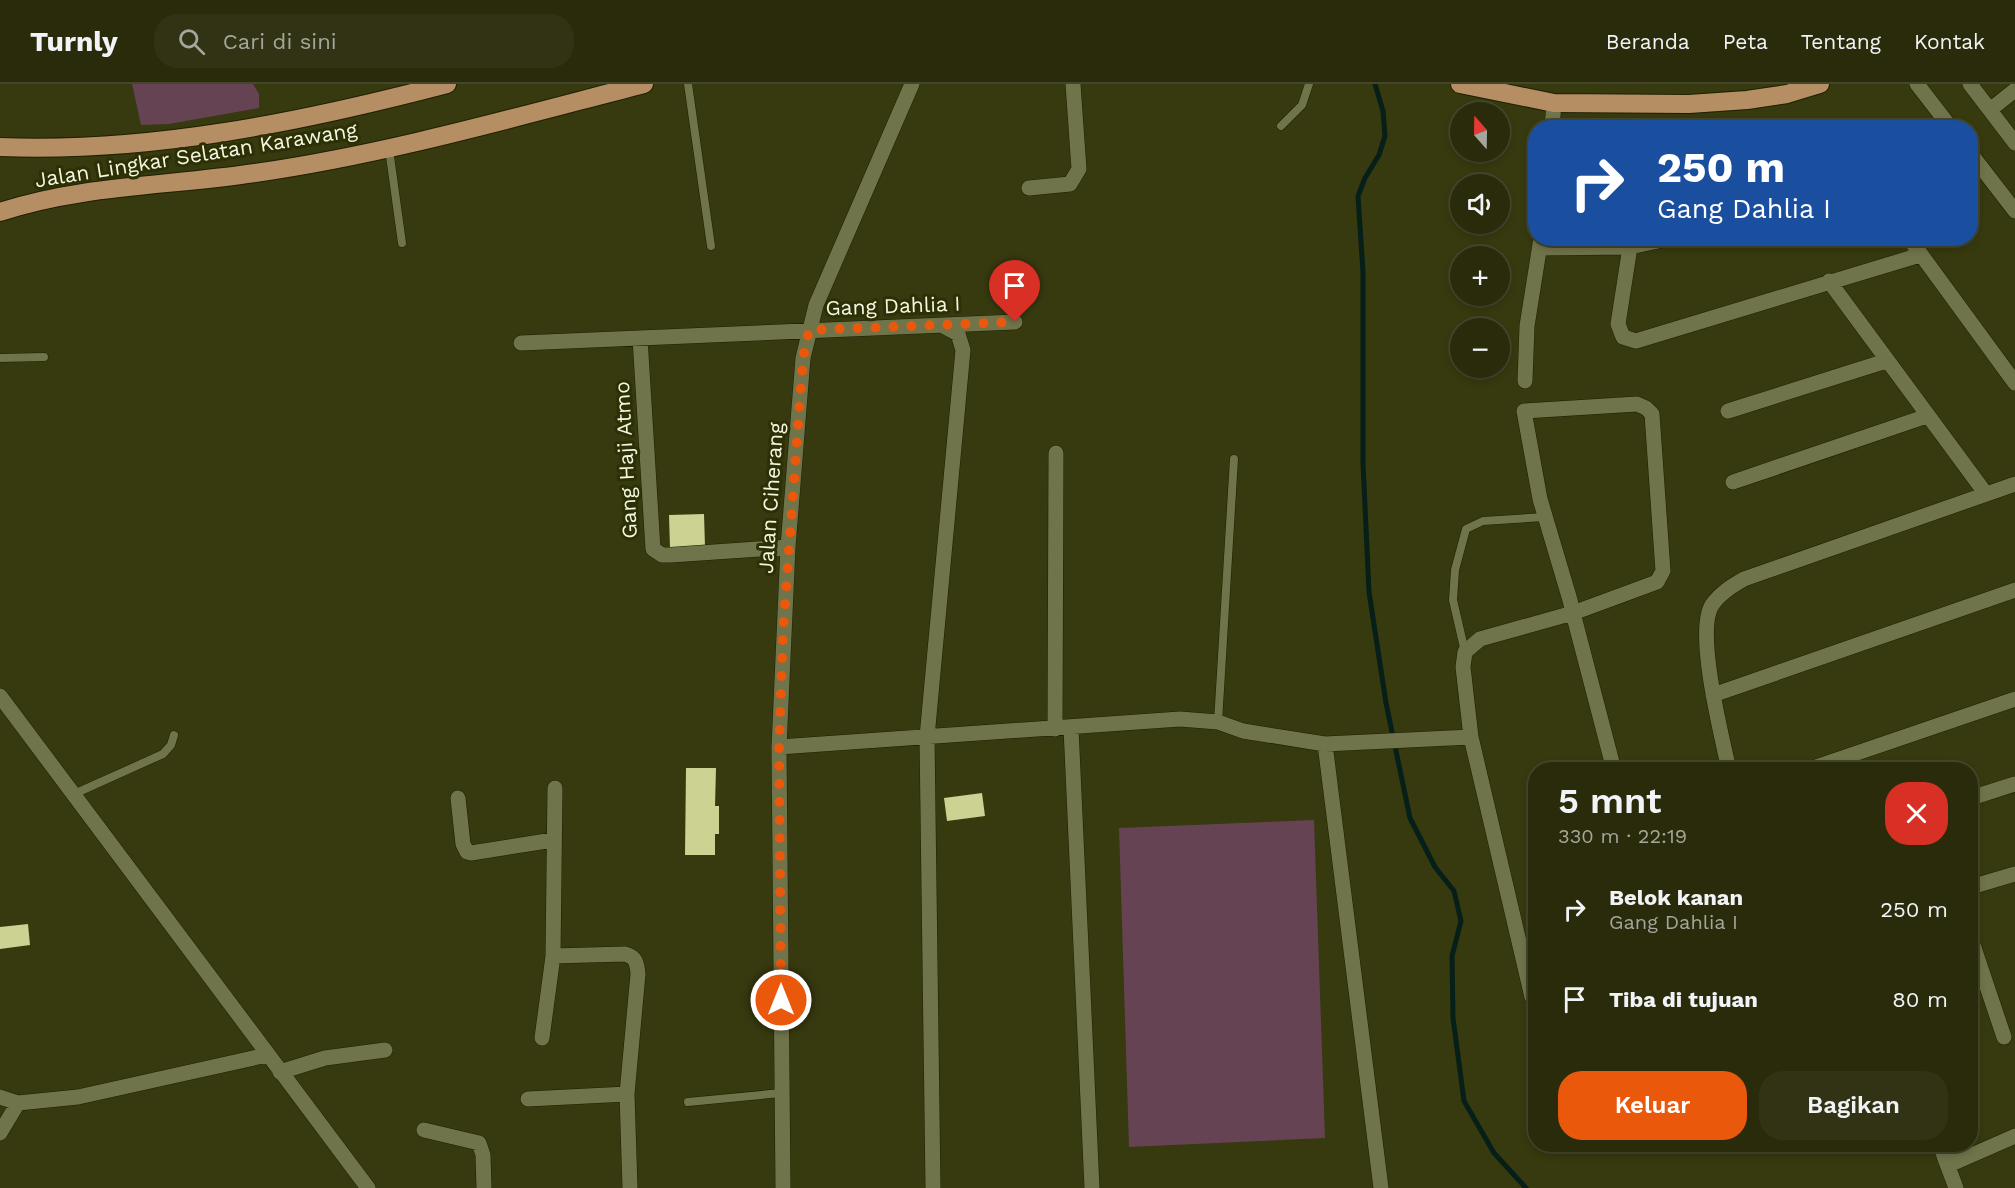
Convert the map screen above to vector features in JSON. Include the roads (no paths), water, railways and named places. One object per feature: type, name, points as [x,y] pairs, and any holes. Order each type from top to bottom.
[{"type":"main road","name":"Jalan Lingkar Selatan Karawang","points":[[0,147],[71,147],[187,137],[328,113],[447,84]]},
{"type":"main road","name":"Jalan Lingkar Selatan Karawang","points":[[0,212],[38,200],[254,174],[389,148],[644,84]]},
{"type":"main road","points":[[1460,84],[1554,104],[1689,104],[1747,100],[1787,94],[1820,84]]},
{"type":"street","name":"Jalan Ciherang","points":[[783,1188],[779,747],[788,547],[803,358],[809,330],[841,244],[879,165],[912,84]]},
{"type":"street","points":[[1029,188],[1070,184],[1077,176],[1073,84]]},
{"type":"street","points":[[1917,84],[1945,120]]},
{"type":"street","points":[[1970,84],[2015,143]]},
{"type":"street","points":[[1990,110],[2015,90]]},
{"type":"street","points":[[1553,120],[1554,104]]},
{"type":"street","points":[[1978,163],[2015,211]]},
{"type":"street","points":[[1525,381],[1527,326],[1540,246]]},
{"type":"street","points":[[1608,246],[1635,246]]},
{"type":"street","points":[[1914,246],[2015,383]]},
{"type":"street","points":[[1630,247],[1618,324],[1623,337],[1629,339],[1647,338],[1920,255]]},
{"type":"street","points":[[1829,281],[1986,495]]},
{"type":"street","name":"Gang Dahlia I","points":[[521,343],[1015,322]]},
{"type":"street","points":[[933,1188],[927,737],[963,350],[958,334],[944,326]]},
{"type":"street","name":"Gang Haji Atmo","points":[[640,338],[653,549],[662,555],[671,555],[788,547]]},
{"type":"street","points":[[1728,411],[1886,361]]},
{"type":"street","points":[[1528,980],[1471,736],[1463,667],[1465,651],[1480,639],[1573,613],[1657,582],[1662,575],[1652,414],[1637,404],[1524,411],[1545,517],[1573,613],[1612,762]]},
{"type":"street","points":[[1732,482],[1927,416]]},
{"type":"street","points":[[1054,729],[1056,453]]},
{"type":"street","points":[[1727,762],[1713,695],[1707,627],[1711,606],[1725,591],[1744,579],[2015,484]]},
{"type":"street","points":[[1713,695],[2015,590]]},
{"type":"street","points":[[0,696],[368,1188]]},
{"type":"street","points":[[1830,762],[2015,699]]},
{"type":"street","points":[[779,747],[1180,719],[1218,722],[1243,731],[1325,744],[1471,736]]},
{"type":"street","points":[[1071,728],[1092,1188]]},
{"type":"street","points":[[1325,744],[1381,1188]]},
{"type":"street","points":[[1978,796],[2015,784]]},
{"type":"street","points":[[542,1038],[553,956],[555,788]]},
{"type":"street","points":[[458,798],[463,844],[467,852],[553,840]]},
{"type":"street","points":[[1978,885],[2015,874]]},
{"type":"street","points":[[553,956],[625,954],[633,956],[636,961],[638,974],[627,1094],[630,1188]]},
{"type":"street","points":[[1978,960],[2004,1036]]},
{"type":"street","points":[[280,1071],[325,1058],[384,1050]]},
{"type":"street","points":[[0,1097],[18,1103],[87,1095],[267,1055]]},
{"type":"street","points":[[528,1099],[627,1094]]},
{"type":"street","points":[[0,1133],[18,1103]]},
{"type":"street","points":[[424,1130],[478,1143],[483,1155],[484,1188]]},
{"type":"street","points":[[1944,1152],[1956,1162],[2015,1136]]},
{"type":"street","points":[[1943,1152],[1956,1188]]},
{"type":"lane","points":[[688,84],[711,246]]},
{"type":"lane","points":[[1281,126],[1302,105],[1309,84]]},
{"type":"lane","points":[[389,148],[402,243]]},
{"type":"lane","points":[[0,358],[44,357]]},
{"type":"lane","points":[[1218,722],[1234,459]]},
{"type":"lane","points":[[1465,651],[1453,600],[1455,570],[1466,530],[1483,521],[1545,517]]},
{"type":"lane","points":[[74,794],[163,754],[171,745],[174,735]]},
{"type":"lane","points":[[688,1102],[781,1093]]},
{"type":"waterway","points":[[1375,84],[1383,111],[1385,136],[1379,155],[1365,178],[1358,196],[1363,272],[1363,463],[1369,592],[1386,703],[1410,818],[1435,867],[1454,891],[1461,921],[1452,956],[1453,1018],[1464,1101],[1494,1153],[1526,1188]]}]
